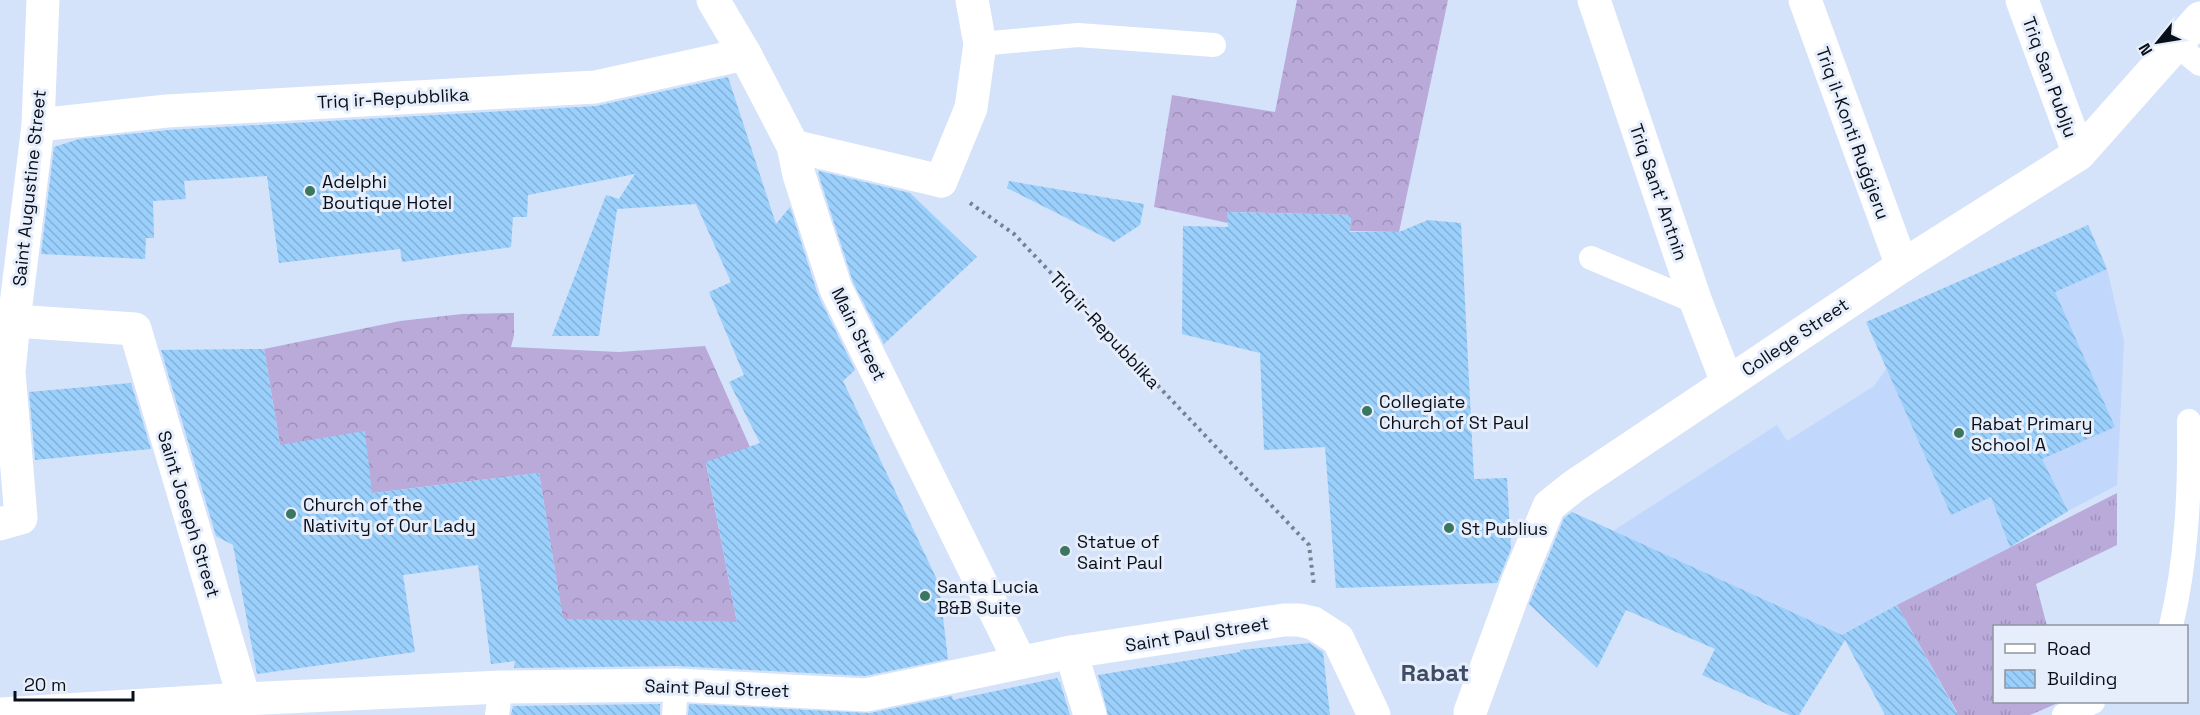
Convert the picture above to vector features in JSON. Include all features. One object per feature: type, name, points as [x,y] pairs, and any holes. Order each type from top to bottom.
[{"type":"street","name":"Saint Augustine Street","points":[[10,521],[9,372],[38,125],[43,0]]},
{"type":"street","name":"Main Street","points":[[712,0],[745,54],[793,146],[836,289],[1020,662]]},
{"type":"street","points":[[793,146],[941,182],[971,108],[980,44],[972,0]]},
{"type":"street","name":"Triq Sant' Antnin","points":[[1594,0],[1696,302],[1727,382]]},
{"type":"street","name":"Triq il-Konti Ruġġieru","points":[[1805,0],[1902,266]]},
{"type":"street","name":"Triq San Publju","points":[[2022,0],[2079,154]]},
{"type":"street","name":"College Street","points":[[1465,714],[1549,506],[1574,486],[1727,382],[1902,266],[2079,154],[2188,54],[2200,18]]},
{"type":"street","name":"Triq ir-Repubblika","points":[[38,125],[167,111],[595,87],[745,54]]},
{"type":"street","name":"Saint Joseph Street","points":[[14,321],[135,329],[243,699]]},
{"type":"street","name":"Saint Paul Street","points":[[0,714],[76,712],[243,699],[675,700],[866,695],[1071,652],[1284,620],[1313,622]]},
{"type":"street","points":[[1313,622],[1338,639],[1374,715]]},
{"type":"street","points":[[1071,652],[1090,715]]},
{"type":"lane","points":[[980,44],[1078,35],[1214,45]]},
{"type":"lane","points":[[1591,258],[1696,302]]},
{"type":"lane","points":[[2172,625],[2190,589],[2195,489],[2189,421]]},
{"type":"lane","points":[[2064,715],[2091,703]]},
{"type":"path","name":"Triq ir-Repubblika","points":[[941,182],[1014,234],[1309,545],[1314,589],[1313,622]]},
{"type":"shaded area","name":"Rabat Primary School A","points":[[2088,225],[2107,269],[2124,341],[2117,485],[2068,511],[2010,547],[1842,635],[1613,531],[1777,425],[1787,441],[1874,386],[1887,368]]},
{"type":"green space","points":[[1297,0],[1448,0],[1399,232],[1350,231],[1351,215],[1228,212],[1228,223],[1154,207],[1172,95],[1275,112]]},
{"type":"green space","points":[[514,313],[514,335],[511,347],[619,352],[705,346],[750,447],[706,463],[737,622],[563,620],[539,473],[372,493],[280,445],[264,349],[400,321],[462,314]]},
{"type":"green space","points":[[2117,493],[2117,545],[2036,584],[2047,625],[1993,625],[1993,703],[2058,703],[2030,715],[1953,715],[1957,712],[1897,605]]},
{"type":"building","points":[[728,77],[776,224],[790,207],[818,295],[855,370],[843,381],[939,584],[948,659],[865,676],[677,666],[514,668],[515,661],[491,664],[478,565],[403,575],[415,652],[257,674],[233,545],[216,536],[161,350],[264,349],[280,445],[365,431],[372,493],[539,473],[563,619],[737,622],[706,462],[760,443],[729,382],[744,375],[709,292],[731,282],[696,204],[617,209],[599,336],[552,336],[606,195],[619,199],[635,174],[528,195],[527,217],[513,217],[511,247],[402,262],[400,249],[279,263],[267,176],[184,181],[186,199],[153,201],[154,238],[146,238],[145,259],[41,254],[54,147],[79,139],[169,130],[596,106]]},
{"type":"building","points":[[819,171],[910,193],[977,257],[884,344],[853,282]]},
{"type":"building","points":[[1009,181],[1144,204],[1140,225],[1114,242],[1007,188]]},
{"type":"building","name":"Collegiate Church of St Paul","points":[[1227,212],[1351,215],[1350,232],[1399,232],[1428,220],[1461,223],[1474,479],[1507,478],[1511,549],[1497,583],[1336,588],[1325,447],[1264,450],[1260,353],[1182,334],[1183,226],[1228,227]]},
{"type":"building","points":[[2088,225],[2107,269],[2055,292],[2115,427],[2042,459],[2068,511],[2010,547],[1991,497],[1951,515],[1866,322]]},
{"type":"building","points":[[131,383],[151,449],[35,460],[29,392]]},
{"type":"building","points":[[1572,512],[1842,635],[1897,605],[1958,715],[1885,715],[1845,640],[1799,715],[1790,715],[1702,675],[1715,649],[1626,610],[1597,668],[1529,604],[1564,518]]},
{"type":"building","points":[[1309,643],[1323,652],[1330,715],[1108,715],[1098,675],[1240,652],[1240,650]]},
{"type":"building","points":[[1057,678],[1070,715],[688,715],[689,704],[870,713],[952,696],[953,700]]},
{"type":"building","points":[[660,704],[660,715],[511,715],[513,706]]},
{"type":"place","name":"Adelphi Boutique Hotel","points":[[310,191]]},
{"type":"place","name":"Collegiate Church of St Paul","points":[[1367,411]]},
{"type":"place","name":"Rabat Primary School A","points":[[1959,433]]},
{"type":"place","name":"Church of the Nativity of Our Lady","points":[[291,514]]},
{"type":"place","name":"St Publius","points":[[1449,528]]},
{"type":"place","name":"Statue of Saint Paul","points":[[1065,551]]},
{"type":"place","name":"Santa Lucia B&B Suite","points":[[925,596]]},
{"type":"district","name":"Rabat","points":[[1435,672]]}]
